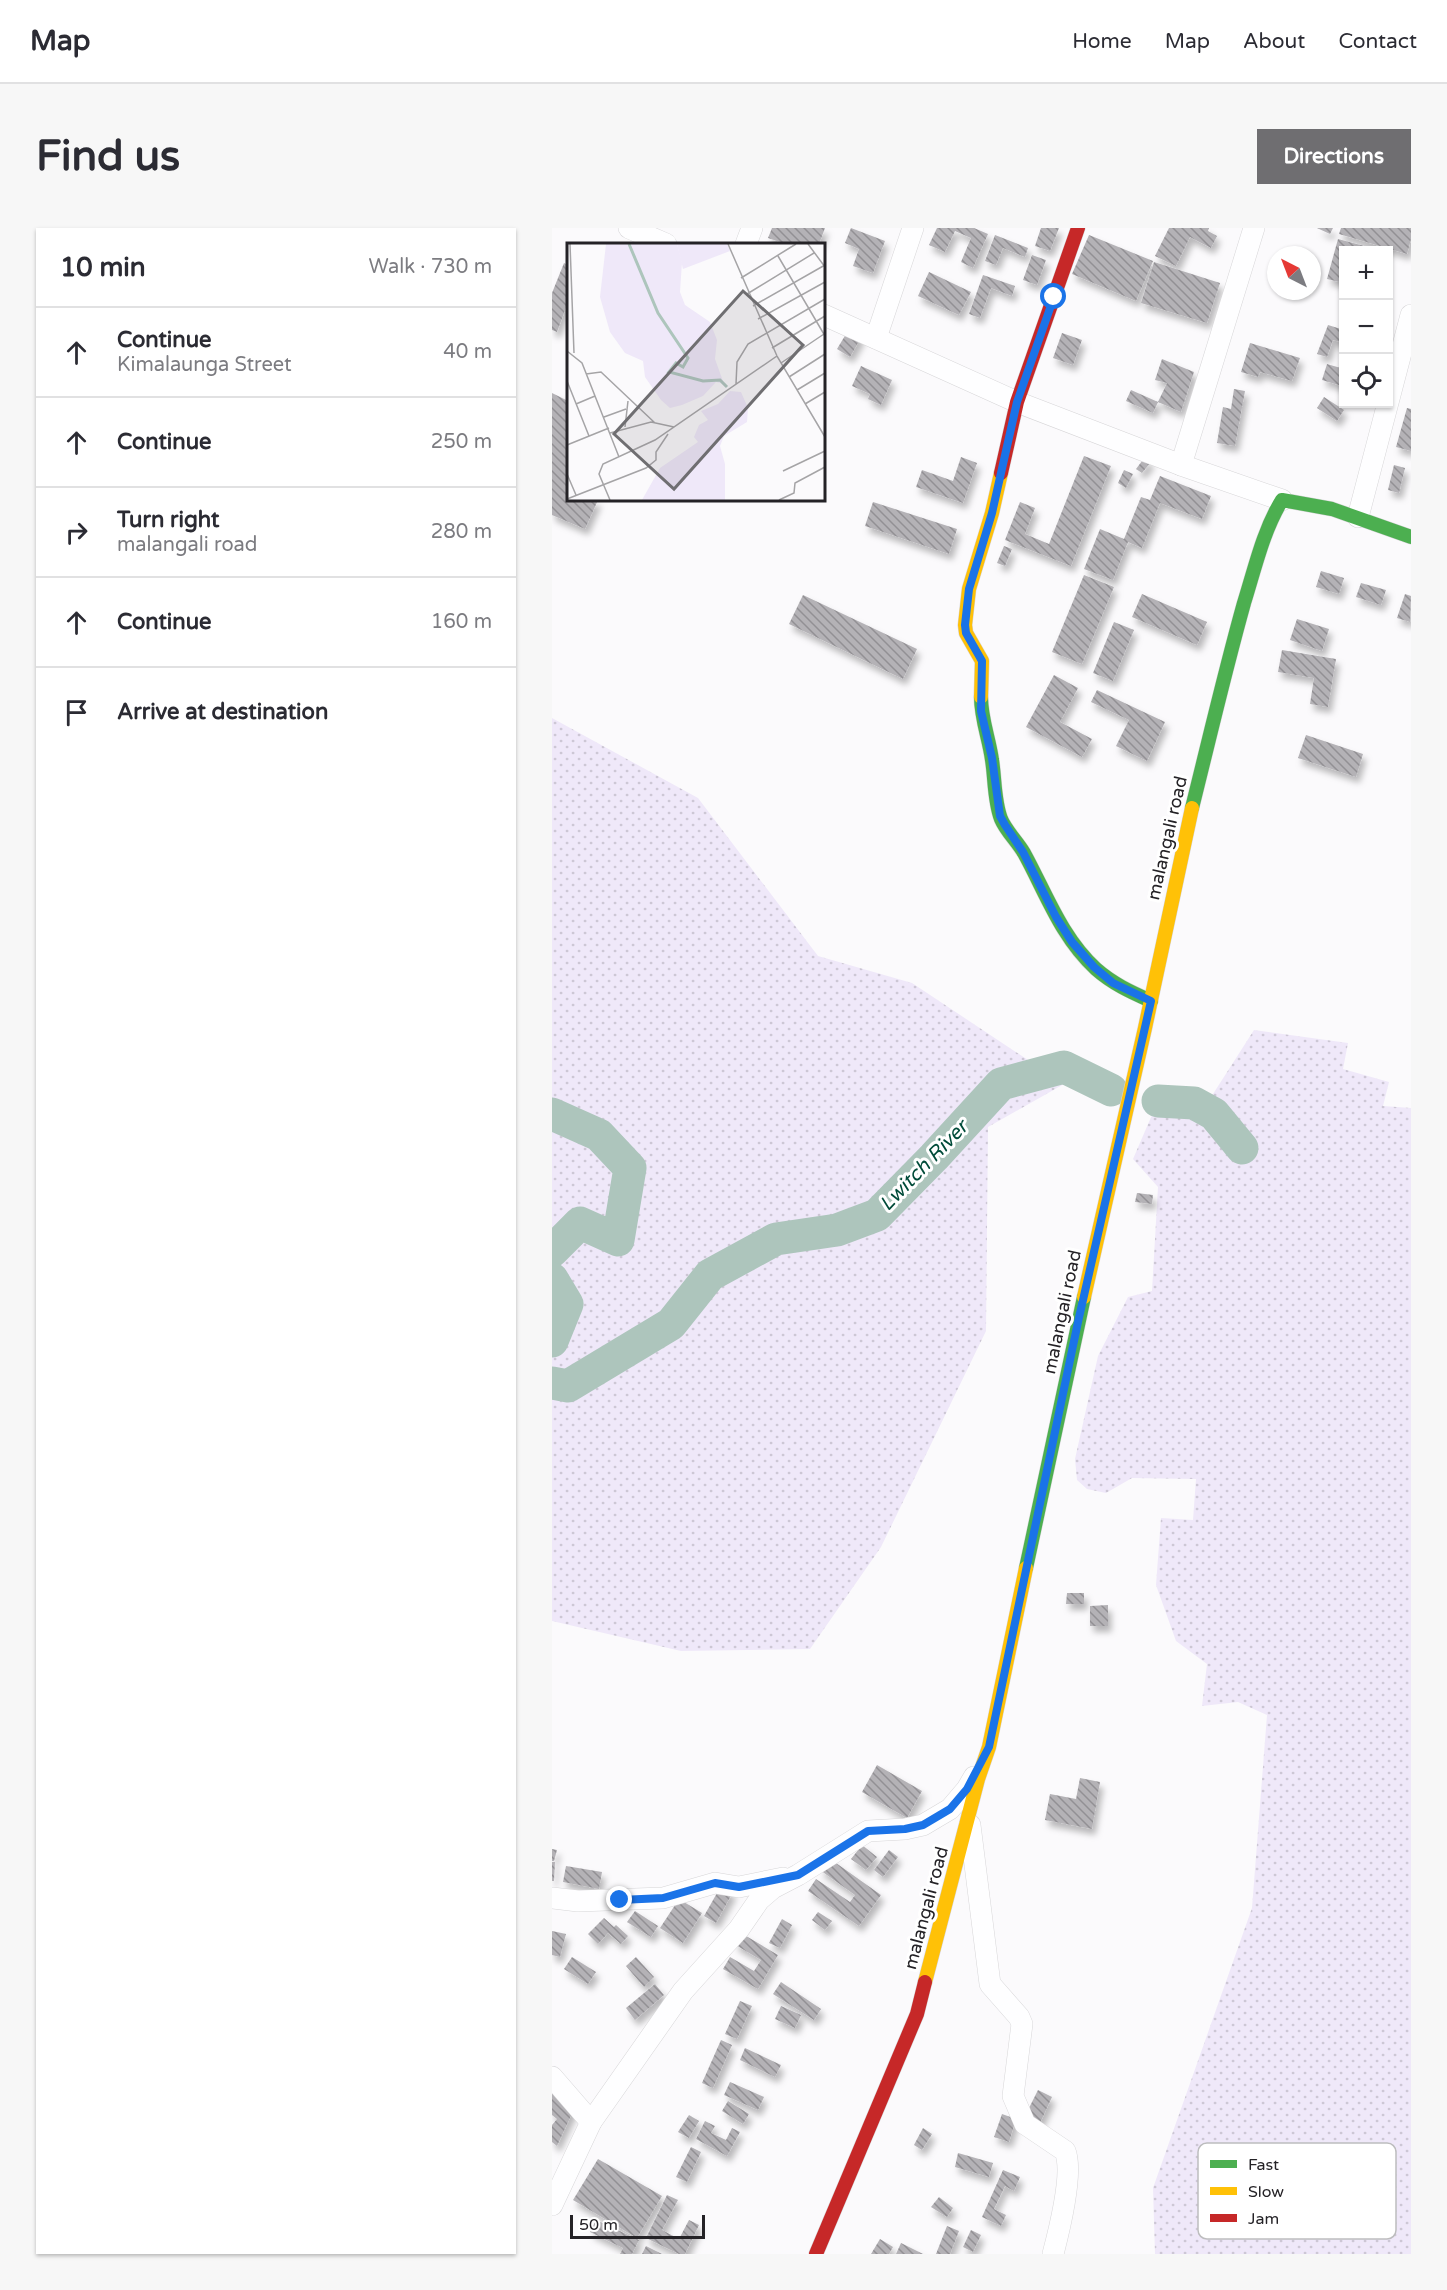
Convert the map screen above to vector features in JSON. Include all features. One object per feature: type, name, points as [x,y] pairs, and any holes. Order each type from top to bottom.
[{"type":"street","points":[[629,228],[664,243]]},
{"type":"street","points":[[746,243],[752,228]]},
{"type":"street","points":[[876,338],[913,228]]},
{"type":"street","points":[[1078,228],[1017,402],[992,513],[969,589],[965,625],[966,633],[982,661],[981,711],[992,758],[1000,816],[1023,852],[1056,917],[1072,942],[1094,967],[1113,983],[1151,1001]]},
{"type":"street","points":[[1181,465],[1254,228]]},
{"type":"street","points":[[825,315],[1017,402],[1181,465],[1282,500],[1302,501],[1358,517],[1411,537]]},
{"type":"street","points":[[1358,517],[1411,315]]},
{"type":"street","name":"malangali road","points":[[816,2254],[917,2014],[968,1815],[989,1747],[1078,1322],[1151,1001],[1184,839],[1235,636],[1271,518],[1282,500]]},
{"type":"street","points":[[552,2205],[591,2122],[684,1991],[739,1929],[759,1900],[773,1888],[868,1831],[905,1829],[923,1825],[950,1809],[967,1789],[989,1747]]},
{"type":"street","points":[[968,1815],[990,1984],[1019,2017],[1022,2024],[1013,2096],[1025,2124],[1065,2151],[1068,2164],[1062,2217],[1053,2254]]},
{"type":"street","points":[[552,1898],[578,1901],[663,1898],[715,1883],[739,1887],[798,1875]]},
{"type":"street","points":[[552,2077],[591,2122]]},
{"type":"shaded area","points":[[552,718],[698,798],[818,956],[912,983],[1064,1084],[988,1127],[986,1331],[881,1547],[810,1649],[681,1651],[552,1621]]},
{"type":"shaded area","points":[[1254,1030],[1348,1043],[1343,1069],[1389,1082],[1383,1106],[1411,1108],[1411,2254],[1155,2254],[1153,2188],[1252,1908],[1267,1715],[1238,1702],[1202,1706],[1207,1664],[1176,1641],[1156,1585],[1161,1518],[1193,1520],[1196,1479],[1132,1478],[1106,1493],[1087,1489],[1077,1480],[1075,1459],[1098,1356],[1128,1297],[1152,1291],[1158,1187],[1133,1159],[1158,1101],[1213,1094]]},
{"type":"building","points":[[772,228],[825,228],[819,243],[783,243],[768,238]]},
{"type":"building","points":[[851,228],[885,241],[873,273],[853,266],[859,249],[845,243]]},
{"type":"building","points":[[937,228],[974,228],[988,234],[973,268],[961,262],[971,238],[955,231],[945,252],[929,245]]},
{"type":"building","points":[[1041,228],[1059,228],[1050,251],[1035,246]]},
{"type":"building","points":[[1169,228],[1209,228],[1208,231],[1217,236],[1211,248],[1190,237],[1176,266],[1155,256]]},
{"type":"building","points":[[1317,228],[1333,228],[1330,234]]},
{"type":"building","points":[[1341,228],[1411,228],[1407,254],[1393,250],[1393,246],[1380,246],[1339,234]]},
{"type":"building","points":[[995,235],[1028,248],[1025,257],[1003,248],[996,265],[985,261]]},
{"type":"building","points":[[1089,235],[1153,261],[1136,301],[1072,274]]},
{"type":"building","points":[[1338,239],[1364,246],[1339,246],[1339,282],[1327,279]]},
{"type":"building","points":[[1032,255],[1046,260],[1037,285],[1023,280]]},
{"type":"building","points":[[1154,262],[1220,283],[1207,323],[1141,303]]},
{"type":"building","points":[[564,263],[567,264],[567,305],[557,332],[552,330],[552,293]]},
{"type":"building","points":[[929,272],[971,292],[959,315],[918,296]]},
{"type":"building","points":[[983,275],[1015,286],[1012,296],[991,288],[980,318],[969,314]]},
{"type":"building","points":[[1328,325],[1339,328],[1339,342],[1333,340],[1327,357],[1317,354]]},
{"type":"building","points":[[849,329],[862,336],[850,357],[837,349]]},
{"type":"building","points":[[1062,333],[1082,340],[1073,365],[1053,358]]},
{"type":"building","points":[[1250,343],[1300,358],[1292,381],[1260,372],[1258,377],[1241,372]]},
{"type":"building","points":[[1162,359],[1194,372],[1181,412],[1158,402],[1167,383],[1155,380]]},
{"type":"building","points":[[1327,364],[1339,368],[1339,385],[1322,380]]},
{"type":"building","points":[[861,366],[892,380],[881,405],[868,399],[870,394],[852,386]]},
{"type":"building","points":[[1234,389],[1245,391],[1235,446],[1217,443],[1223,407],[1231,409]]},
{"type":"building","points":[[1131,390],[1158,402],[1153,413],[1126,401]]},
{"type":"building","points":[[552,393],[567,400],[567,501],[598,501],[585,529],[552,515]]},
{"type":"building","points":[[1324,397],[1344,410],[1337,421],[1317,408]]},
{"type":"building","points":[[1407,408],[1411,409],[1411,451],[1396,447]]},
{"type":"building","points":[[1084,456],[1111,466],[1071,566],[1005,540],[1020,502],[1035,508],[1025,534],[1049,544]]},
{"type":"building","points":[[961,457],[977,463],[963,503],[916,487],[922,470],[953,481]]},
{"type":"building","points":[[1145,457],[1151,462],[1142,473],[1136,469]]},
{"type":"building","points":[[1394,465],[1405,468],[1399,493],[1388,490]]},
{"type":"building","points":[[1124,470],[1133,474],[1126,488],[1118,483]]},
{"type":"building","points":[[1160,476],[1211,496],[1202,519],[1160,503],[1142,548],[1128,542],[1113,580],[1084,569],[1100,529],[1124,539],[1141,497],[1150,500]]},
{"type":"building","points":[[873,502],[957,529],[949,554],[865,526]]},
{"type":"building","points":[[1004,546],[1012,549],[1005,566],[997,563]]},
{"type":"building","points":[[1321,571],[1344,578],[1339,594],[1316,587]]},
{"type":"building","points":[[1084,575],[1114,587],[1082,664],[1052,652]]},
{"type":"building","points":[[1361,583],[1386,590],[1381,605],[1356,597]]},
{"type":"building","points":[[1142,594],[1207,622],[1197,645],[1132,617]]},
{"type":"building","points":[[1405,594],[1411,596],[1410,622],[1397,618]]},
{"type":"building","points":[[803,595],[917,649],[903,679],[789,624]]},
{"type":"building","points":[[1297,619],[1329,629],[1322,651],[1290,640]]},
{"type":"building","points":[[1114,622],[1134,630],[1113,681],[1093,673]]},
{"type":"building","points":[[1282,650],[1336,659],[1328,707],[1310,704],[1314,678],[1278,672]]},
{"type":"building","points":[[1054,675],[1078,688],[1060,722],[1092,739],[1082,757],[1026,727]]},
{"type":"building","points":[[1097,690],[1165,722],[1147,761],[1116,746],[1129,720],[1091,702]]},
{"type":"building","points":[[1306,735],[1363,754],[1356,777],[1298,758]]},
{"type":"building","points":[[1137,1193],[1153,1195],[1152,1204],[1135,1202]]},
{"type":"building","points":[[1067,1593],[1084,1593],[1084,1604],[1066,1604]]},
{"type":"building","points":[[1108,1605],[1108,1626],[1090,1626],[1090,1606]]},
{"type":"building","points":[[877,1765],[922,1791],[907,1818],[862,1792]]},
{"type":"building","points":[[1080,1778],[1100,1782],[1092,1829],[1045,1820],[1050,1794],[1076,1799]]},
{"type":"building","points":[[862,1845],[877,1857],[866,1870],[851,1859]]},
{"type":"building","points":[[552,1849],[557,1850],[554,1861],[552,1861]]},
{"type":"building","points":[[889,1850],[898,1857],[883,1877],[874,1870]]},
{"type":"building","points":[[829,1858],[881,1895],[859,1926],[808,1891],[816,1879],[850,1902],[855,1895],[820,1870]]},
{"type":"building","points":[[552,1862],[555,1862],[554,1881],[552,1881]]},
{"type":"building","points":[[566,1866],[602,1872],[599,1889],[563,1882]]},
{"type":"building","points":[[721,1886],[733,1892],[716,1923],[704,1916]]},
{"type":"building","points":[[679,1899],[702,1913],[683,1943],[660,1928]]},
{"type":"building","points":[[635,1911],[658,1926],[651,1937],[627,1922]]},
{"type":"building","points":[[818,1912],[832,1921],[825,1930],[812,1920]]},
{"type":"building","points":[[604,1918],[628,1936],[621,1944],[608,1933],[598,1944],[588,1934]]},
{"type":"building","points":[[782,1919],[792,1925],[780,1948],[769,1943]]},
{"type":"building","points":[[552,1931],[566,1934],[560,1957],[552,1955]]},
{"type":"building","points":[[741,1933],[778,1955],[758,1989],[723,1969],[730,1957],[754,1971],[761,1960],[734,1944]]},
{"type":"building","points":[[572,1957],[596,1972],[588,1984],[564,1969]]},
{"type":"building","points":[[636,1957],[654,1977],[644,1987],[626,1966]]},
{"type":"building","points":[[781,1982],[821,2009],[814,2020],[773,1994]]},
{"type":"building","points":[[655,1984],[664,1995],[635,2020],[626,2008]]},
{"type":"building","points":[[740,2001],[752,2006],[737,2039],[725,2034]]},
{"type":"building","points":[[781,2006],[801,2015],[795,2028],[775,2019]]},
{"type":"building","points":[[721,2040],[732,2045],[713,2088],[702,2083]]},
{"type":"building","points":[[745,2048],[781,2065],[775,2077],[740,2060]]},
{"type":"building","points":[[730,2082],[764,2097],[758,2110],[724,2095]]},
{"type":"building","points":[[552,2088],[575,2107],[557,2146],[552,2142],[552,2125],[557,2119],[552,2115]]},
{"type":"building","points":[[1038,2090],[1052,2097],[1040,2123],[1025,2116]]},
{"type":"building","points":[[728,2101],[749,2114],[743,2124],[722,2111]]},
{"type":"building","points":[[1002,2114],[1016,2119],[1009,2142],[994,2137]]},
{"type":"building","points":[[689,2115],[699,2121],[689,2138],[678,2132]]},
{"type":"building","points":[[705,2121],[715,2126],[711,2133],[726,2140],[732,2128],[740,2132],[727,2156],[696,2139]]},
{"type":"building","points":[[923,2128],[932,2134],[922,2150],[914,2145]]},
{"type":"building","points":[[691,2147],[701,2152],[687,2182],[676,2177]]},
{"type":"building","points":[[958,2153],[993,2163],[989,2177],[955,2167]]},
{"type":"building","points":[[598,2159],[662,2196],[637,2238],[573,2200]]},
{"type":"building","points":[[1003,2170],[1020,2177],[1014,2191],[1005,2186],[994,2209],[1006,2215],[1001,2226],[982,2217]]},
{"type":"building","points":[[667,2195],[678,2200],[662,2230],[679,2239],[689,2220],[699,2225],[685,2254],[679,2254],[646,2238]]},
{"type":"building","points":[[939,2197],[953,2208],[947,2217],[931,2207]]},
{"type":"building","points":[[596,2220],[639,2240],[632,2254],[620,2254],[623,2248],[590,2232]]},
{"type":"building","points":[[947,2226],[959,2231],[950,2254],[936,2254]]},
{"type":"building","points":[[971,2230],[981,2235],[973,2252],[963,2247]]},
{"type":"building","points":[[880,2239],[893,2247],[889,2254],[871,2254]]},
{"type":"building","points":[[901,2243],[923,2254],[896,2254]]},
{"type":"building","points":[[646,2246],[662,2254],[642,2254]]},
{"type":"waterway","name":"Lwitch River","points":[[552,1383],[568,1386],[671,1324],[710,1275],[776,1239],[837,1230],[877,1215],[1001,1084],[1064,1067],[1111,1090]]},
{"type":"waterway","points":[[1158,1101],[1194,1103],[1214,1114],[1242,1148]]},
{"type":"waterway","name":"Lwitch River","points":[[552,1114],[599,1135],[630,1168],[618,1240],[580,1223],[552,1251]]},
{"type":"waterway","name":"Lwitch River","points":[[552,1279],[567,1304],[552,1341]]},
{"type":"traffic: fast","points":[[1192,808],[1244,603],[1265,537],[1282,500],[1332,509],[1411,537]]},
{"type":"traffic: fast","points":[[981,697],[997,805],[1003,823],[1024,853],[1055,914],[1073,943],[1096,969],[1109,979],[1151,1001]]},
{"type":"traffic: fast","points":[[1026,1568],[1084,1297]]},
{"type":"traffic: slow","points":[[981,697],[982,661],[966,633],[965,625],[969,589],[992,513],[1001,473]]},
{"type":"traffic: slow","points":[[1084,1297],[1192,808]]},
{"type":"traffic: slow","points":[[925,1982],[978,1779],[989,1747],[1026,1568]]},
{"type":"traffic: jam","points":[[1001,473],[1017,402],[1078,228]]},
{"type":"traffic: jam","points":[[816,2254],[917,2014],[925,1982]]},
{"type":"route","points":[[620,1900],[663,1898],[715,1883],[739,1887],[798,1875],[868,1831],[905,1829],[923,1825],[950,1809],[967,1789],[989,1747],[1078,1322],[1151,1001],[1113,983],[1094,967],[1072,942],[1056,917],[1023,852],[1000,816],[992,758],[981,711],[982,661],[966,633],[969,589],[992,513],[1017,402],[1054,297]]}]
